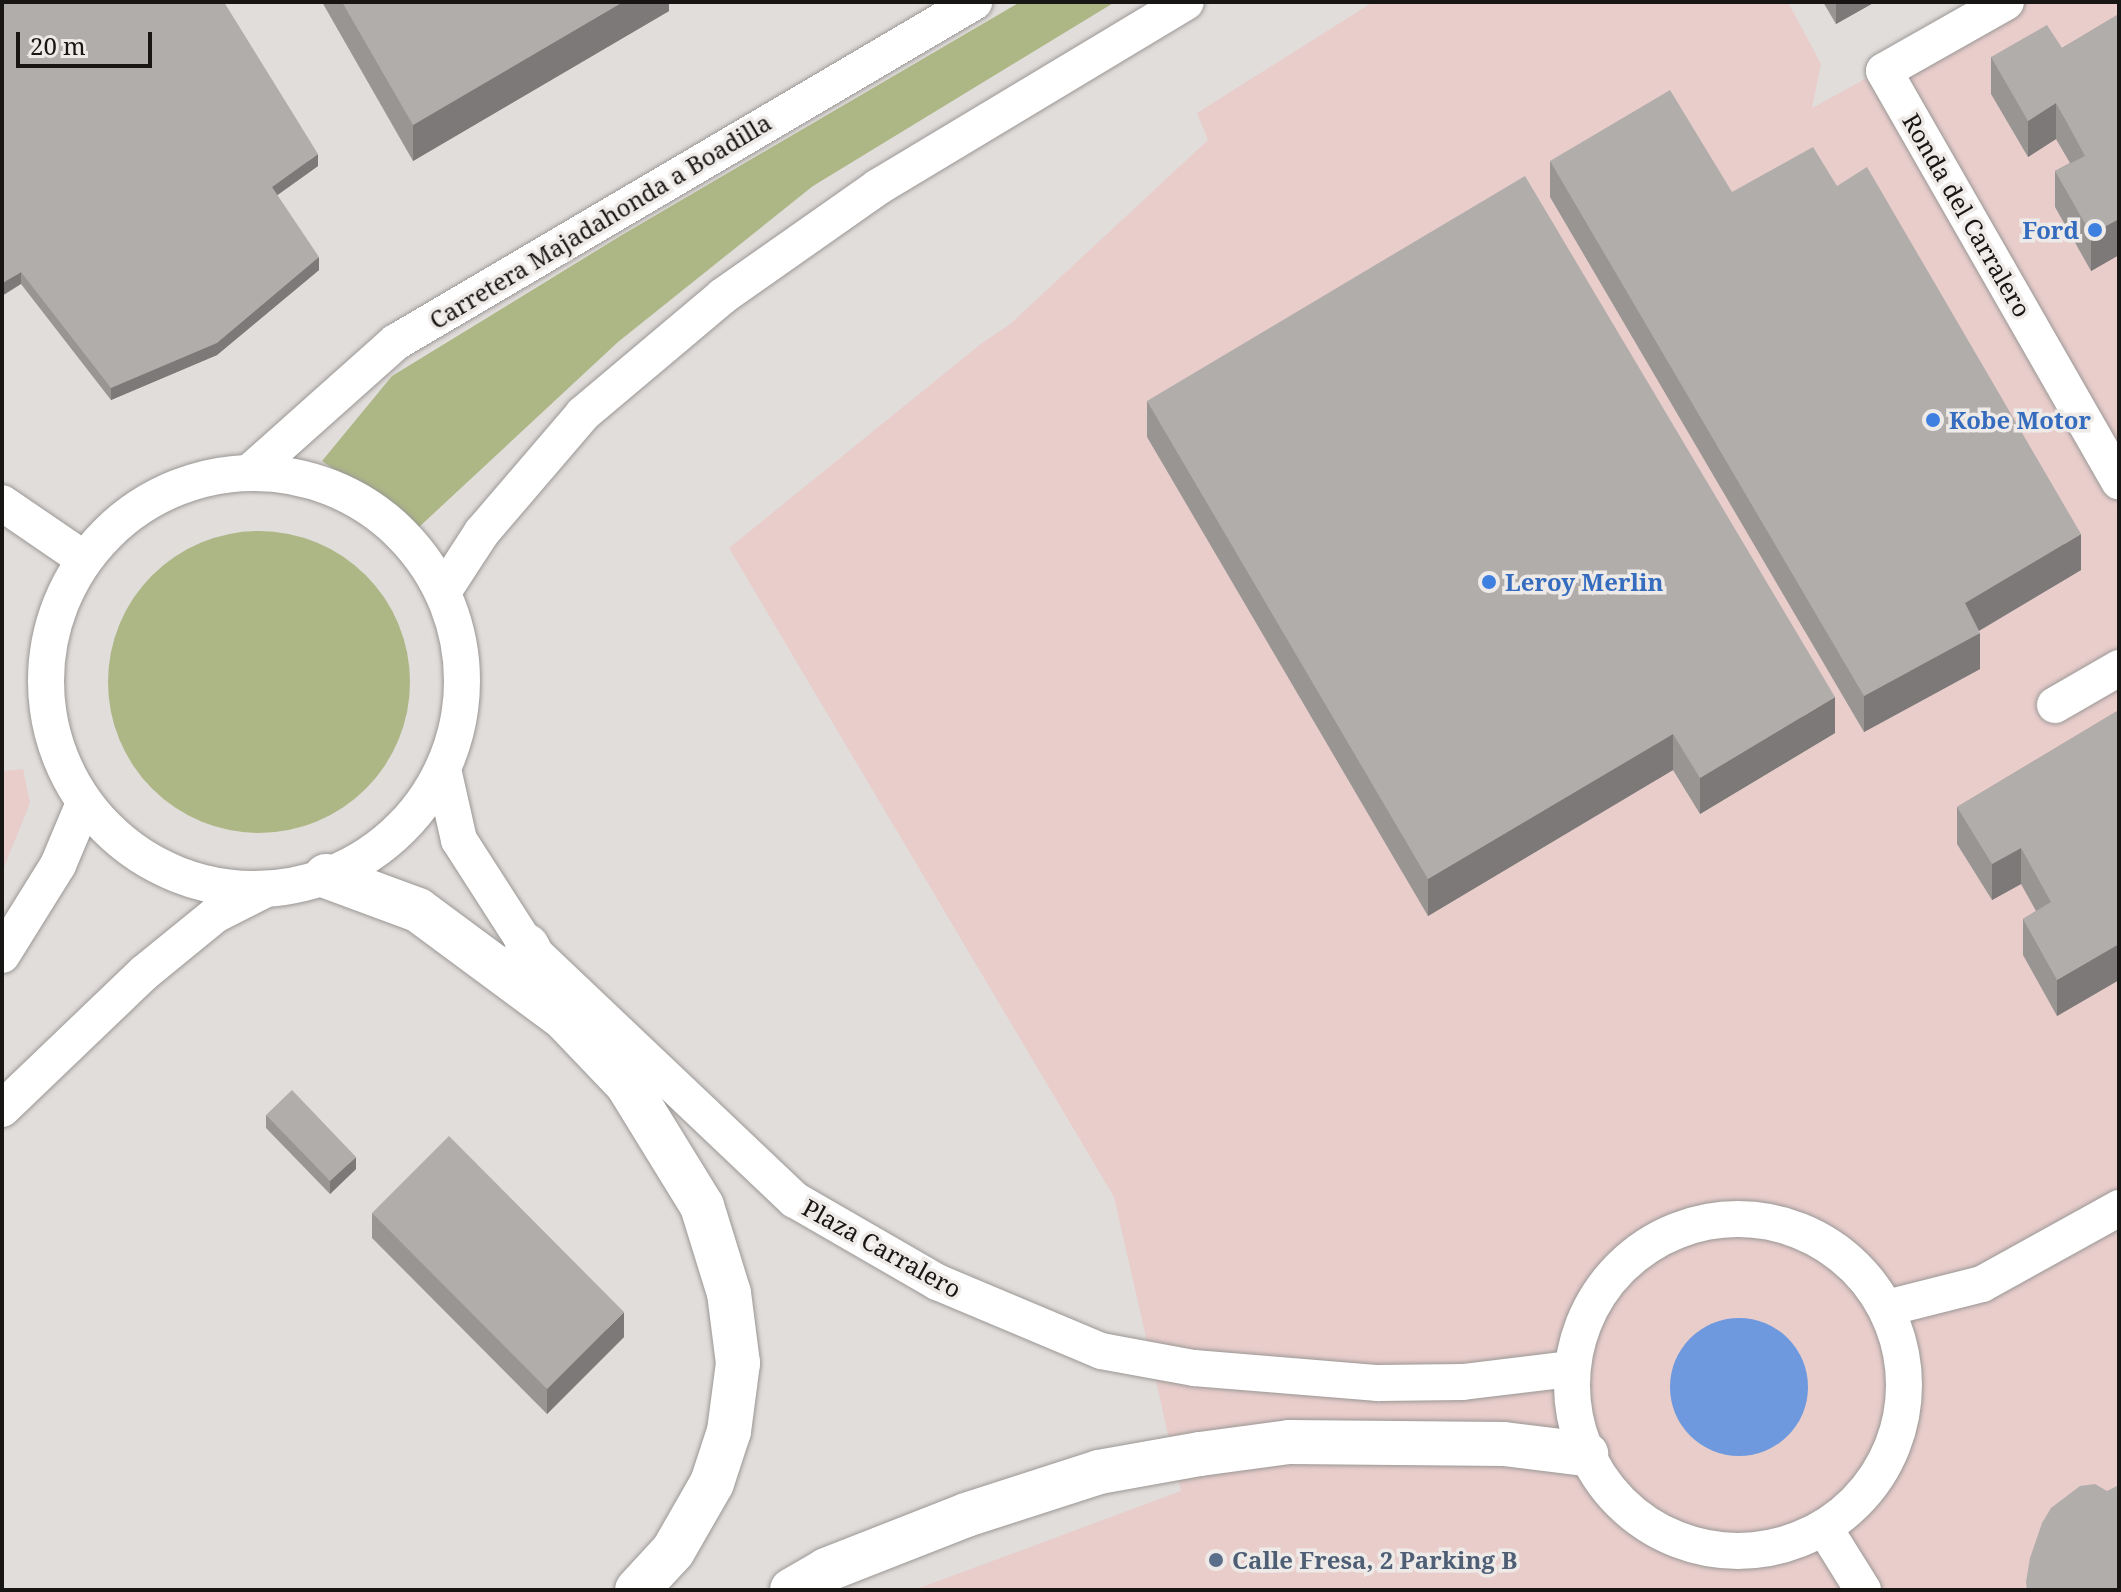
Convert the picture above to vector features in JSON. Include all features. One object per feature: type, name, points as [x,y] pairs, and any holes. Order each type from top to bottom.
[{"type":"highway","points":[[326,876],[418,910],[564,1018],[627,1084],[702,1206],[729,1293],[738,1363],[729,1431],[712,1483],[673,1551],[637,1590]]},
{"type":"highway","points":[[527,946],[564,1018]]},
{"type":"highway","points":[[792,1590],[826,1570],[966,1515],[1099,1472],[1200,1454],[1289,1442],[1504,1444],[1586,1454]]},
{"type":"street","name":"Carretera Majadahonda a Boadilla","points":[[250,472],[396,342],[974,2]]},
{"type":"street","points":[[443,592],[482,532],[583,414],[723,296],[878,187],[1186,2]]},
{"type":"street","name":"Ronda del Carralero","points":[[2006,2],[1884,71],[2119,481]]},
{"type":"street","points":[[2,1109],[144,973],[215,915],[266,889],[326,876],[374,851],[414,815],[443,769],[458,726],[463,681],[458,636],[443,592],[410,542],[365,504],[310,480],[250,472],[186,483],[129,514],[84,559],[52,624],[44,670],[52,732],[61,762],[84,803],[119,841],[164,869],[214,885],[266,889]]},
{"type":"street","points":[[2,503],[84,559]]},
{"type":"street","points":[[2055,705],[2119,668]]},
{"type":"street","name":"Plaza Carralero","points":[[443,769],[459,840],[527,946],[795,1200],[937,1282],[1101,1351],[1194,1368],[1378,1383],[1463,1382],[1571,1369]]},
{"type":"street","points":[[2,955],[58,865],[84,803]]},
{"type":"street","points":[[1887,1308],[1982,1284],[2119,1208]]},
{"type":"street","points":[[1726,1219],[1775,1223],[1820,1239],[1858,1269],[1887,1308],[1904,1355],[1905,1406],[1892,1454],[1864,1496],[1825,1529],[1772,1549],[1758,1550],[1716,1551],[1662,1535],[1617,1501],[1586,1454],[1573,1413],[1571,1369],[1581,1328],[1600,1291],[1616,1271],[1636,1252],[1679,1229],[1726,1219]]},
{"type":"street","points":[[1825,1529],[1863,1590]]},
{"type":"shaded area","points":[[1373,2],[1788,2],[1821,64],[1812,108],[2006,2],[2119,2],[2119,1590],[914,1590],[1181,1491],[1114,1197],[729,548],[982,343],[1009,325],[1208,140],[1197,113]]},
{"type":"shaded area","points":[[23,769],[30,803],[2,872],[2,771]]},
{"type":"green space","points":[[1020,2],[1115,2],[813,186],[618,342],[418,528],[322,461],[392,376],[622,235]]},
{"type":"green space","points":[[259,531],[288,534],[317,543],[343,556],[366,575],[385,598],[398,624],[407,653],[410,682],[407,711],[398,740],[385,766],[366,789],[343,808],[317,821],[288,830],[259,833],[230,830],[201,821],[175,808],[152,789],[133,766],[120,740],[111,711],[108,682],[111,653],[120,624],[133,598],[152,575],[175,556],[201,543],[230,534]]},
{"type":"water","points":[[1739,1318],[1765,1323],[1788,1338],[1803,1361],[1808,1387],[1803,1413],[1788,1436],[1765,1451],[1739,1456],[1713,1451],[1690,1436],[1675,1413],[1670,1387],[1675,1361],[1690,1338],[1713,1323]]},
{"type":"building","points":[[2,2],[224,2],[318,154],[272,187],[319,257],[217,343],[111,388],[21,272],[2,283]]},
{"type":"building","points":[[342,2],[623,2],[413,125]]},
{"type":"building","points":[[2119,14],[2119,219],[2091,234],[2055,171],[2085,156],[2056,103],[2028,121],[1991,57],[2047,25],[2062,48]]},
{"type":"building","points":[[1670,90],[1732,192],[1813,147],[1837,186],[1867,167],[2081,534],[1965,603],[1980,633],[1864,696],[1550,161]]},
{"type":"building","name":"Leroy Merlin","points":[[1525,176],[1835,697],[1700,778],[1673,734],[1428,879],[1147,401]]},
{"type":"building","points":[[2119,710],[2119,944],[2057,980],[2023,919],[2051,902],[2021,848],[1992,864],[1957,807]]},
{"type":"building","points":[[292,1090],[356,1157],[330,1181],[266,1115]]},
{"type":"building","points":[[449,1136],[624,1312],[547,1389],[372,1213]]},
{"type":"building","points":[[2095,1484],[2107,1491],[2119,1485],[2119,1590],[2027,1590],[2030,1558],[2042,1523],[2051,1508],[2080,1486]]},
{"type":"place","name":"Ford","points":[[2095,230]]},
{"type":"place","name":"Kobe Motor","points":[[1933,420]]},
{"type":"place","name":"Leroy Merlin","points":[[1489,582]]},
{"type":"place","name":"Calle Fresa, 2 Parking B","points":[[1216,1560]]}]
